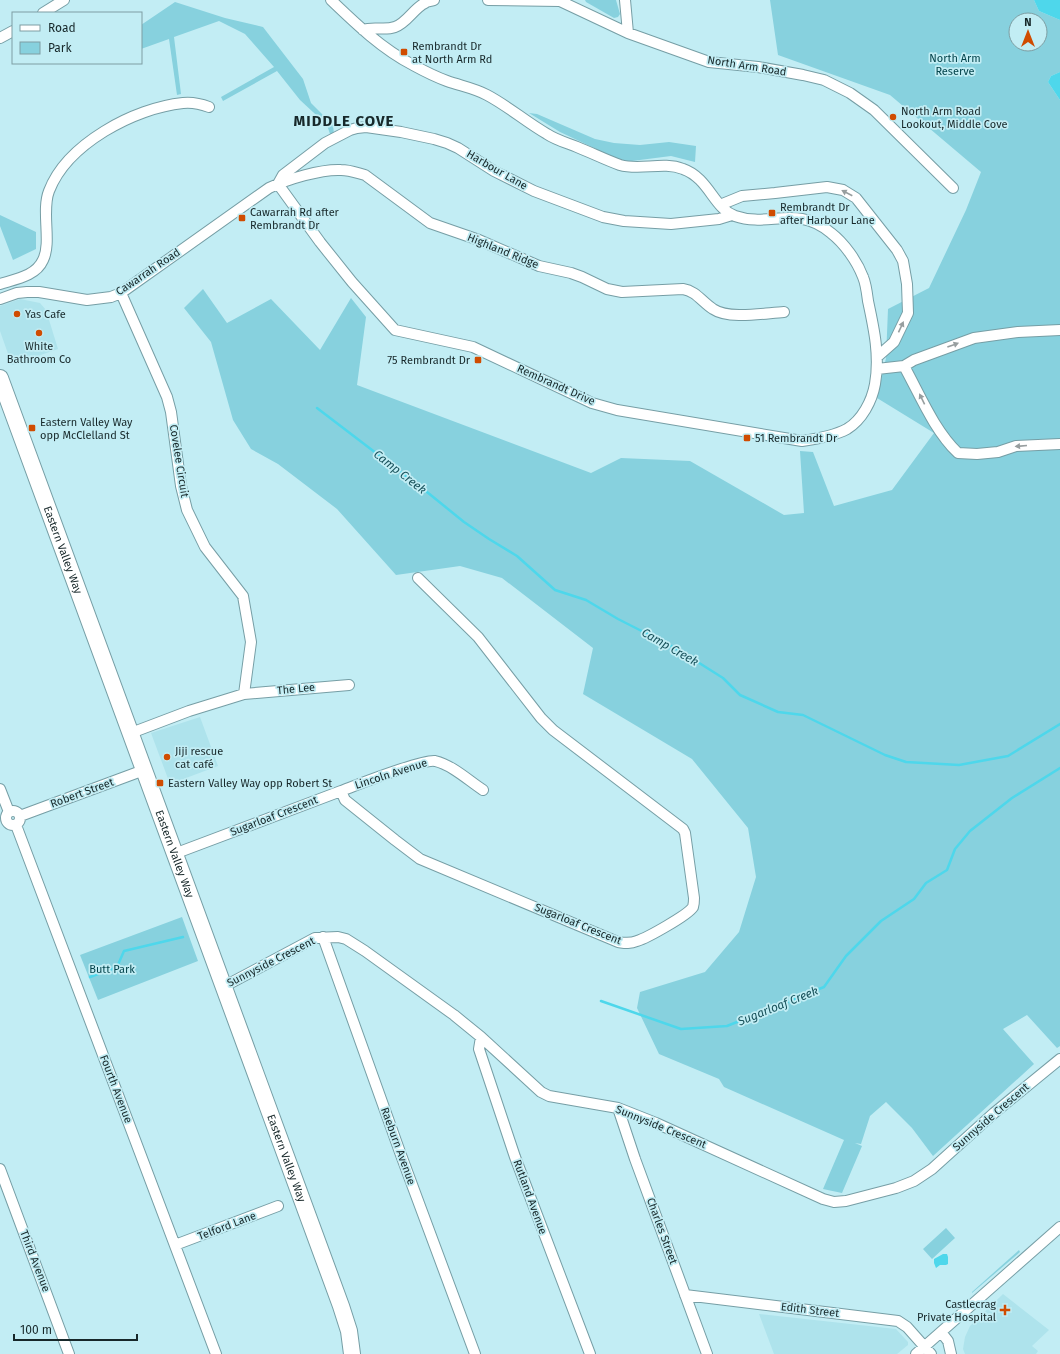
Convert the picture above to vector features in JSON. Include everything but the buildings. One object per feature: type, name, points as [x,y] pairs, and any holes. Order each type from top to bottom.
[{"type":"main road","name":"Eastern Valley Way","points":[[0,379],[338,1298],[349,1331],[352,1354]]},
{"type":"main road","name":"Eastern Valley Way","points":[[349,1331],[362,1354]]},
{"type":"street","points":[[45,12],[64,0]]},
{"type":"street","name":"Rembrandt Drive","points":[[278,184],[347,277],[395,330],[472,348],[592,403],[617,410],[802,441],[818,438],[847,429],[863,414],[874,392],[878,369],[877,358],[874,327],[863,277],[856,263],[832,234],[823,226],[811,220],[799,217],[744,219],[732,215],[720,206],[705,184],[682,168],[664,166],[624,166],[548,135],[474,88],[446,81],[412,65],[363,30],[331,0]]},
{"type":"street","points":[[363,30],[370,27],[384,29],[395,27],[424,3],[434,0]]},
{"type":"street","name":"North Arm Road","points":[[488,0],[562,1],[628,33],[709,62],[758,67],[824,80],[850,93],[874,110],[953,188]]},
{"type":"street","points":[[625,0],[628,33]]},
{"type":"street","points":[[0,38],[12,31]]},
{"type":"street","points":[[0,284],[35,271],[44,259],[46,246],[45,205],[48,192],[60,170],[79,150],[97,136],[118,124],[147,111],[184,103],[198,103],[209,107]]},
{"type":"street","name":"Harbour Lane","points":[[278,184],[283,176],[325,143],[350,130],[366,127],[401,132],[447,143],[458,148],[494,171],[534,191],[603,217],[624,221],[671,224],[719,219],[732,215]]},
{"type":"street","name":"Highland Ridge","points":[[278,184],[331,170],[354,172],[374,181],[430,223],[479,240],[539,266],[582,277],[607,289],[622,292],[683,288],[695,293],[713,309],[721,313],[740,314],[784,312]]},
{"type":"street","name":"Cawarrah Road","points":[[0,299],[17,293],[27,292],[39,292],[87,300],[111,297],[120,293],[263,192],[278,184]]},
{"type":"street","points":[[720,206],[742,196],[827,187],[843,190],[856,198],[903,261],[907,284],[908,313],[894,342],[877,358]]},
{"type":"street","name":"Covelee Circuit","points":[[120,293],[167,397],[171,412],[181,486],[187,510],[205,548],[243,596],[250,642],[244,694]]},
{"type":"street","points":[[878,369],[904,366],[914,360],[974,338],[1018,332],[1060,330]]},
{"type":"street","points":[[904,366],[936,425],[947,442],[958,453],[977,454],[998,452],[1016,446],[1060,444]]},
{"type":"street","name":"Sugarloaf Crescent","points":[[174,854],[340,791],[345,800],[420,859],[618,942],[628,943],[638,941],[689,912],[693,906],[694,898],[686,840],[683,829],[553,730],[541,718],[478,637],[418,578]]},
{"type":"street","name":"The Lee","points":[[244,694],[348,685]]},
{"type":"street","points":[[131,733],[189,711],[244,694]]},
{"type":"street","name":"Lincoln Avenue","points":[[340,791],[397,771],[434,761],[454,770],[483,790]]},
{"type":"street","name":"Robert Street","points":[[18,820],[144,770]]},
{"type":"street","points":[[0,788],[5,819],[9,824],[18,820]]},
{"type":"street","name":"Fourth Avenue","points":[[18,820],[216,1354]]},
{"type":"street","name":"Raeburn Avenue","points":[[324,937],[409,1176],[475,1354]]},
{"type":"street","name":"Sunnyside Crescent","points":[[223,987],[318,938],[338,937],[346,939],[454,1015],[541,1092],[549,1096],[618,1108],[656,1123],[822,1199],[834,1202],[846,1201],[914,1182],[932,1169],[994,1113],[1060,1059]]},
{"type":"street","name":"Rutland Avenue","points":[[480,1037],[479,1049],[515,1157],[590,1354]]},
{"type":"street","name":"Charles Street","points":[[618,1108],[707,1354]]},
{"type":"street","name":"Third Avenue","points":[[0,1169],[69,1354]]},
{"type":"street","name":"Telford Lane","points":[[175,1245],[278,1206]]},
{"type":"street","points":[[916,1354],[927,1350],[941,1332],[1060,1227]]},
{"type":"street","name":"Edith Street","points":[[685,1295],[898,1321],[907,1327],[927,1350]]},
{"type":"street","points":[[941,1332],[948,1341],[951,1354]]},
{"type":"shaded area","points":[[1034,0],[1060,0],[1060,20],[1048,15],[1048,12],[1039,11]]},
{"type":"shaded area","points":[[1060,72],[1060,100],[1048,82],[1051,76]]},
{"type":"shaded area","points":[[20,299],[40,303],[46,310],[58,349],[12,365],[0,331],[0,306]]},
{"type":"shaded area","points":[[200,717],[218,766],[170,784],[151,733]]},
{"type":"shaded area","points":[[943,1254],[947,1254],[948,1264],[940,1265],[936,1268],[934,1259]]},
{"type":"shaded area","name":"Castlecrag Private Hospital","points":[[1003,1294],[1049,1330],[1032,1346],[1038,1351],[1036,1354],[965,1354],[963,1349],[965,1337],[970,1326]]},
{"type":"shaded area","points":[[759,1314],[896,1329],[908,1342],[908,1345],[897,1354],[774,1354]]},
{"type":"green space","points":[[585,0],[616,0],[620,14],[618,17],[614,18]]},
{"type":"green space","name":"North Arm Reserve","points":[[770,0],[1034,0],[1039,11],[1041,12],[1008,12],[1008,52],[1048,52],[1048,15],[1060,20],[1060,72],[1051,76],[1048,82],[1060,100],[1060,1046],[1057,1048],[1027,1015],[1003,1029],[1034,1064],[933,1156],[912,1128],[886,1102],[870,1116],[861,1144],[855,1143],[862,1146],[842,1193],[823,1189],[844,1140],[724,1087],[719,1079],[659,1054],[637,1008],[640,992],[705,972],[739,932],[756,877],[748,828],[692,759],[583,694],[593,648],[502,578],[460,566],[396,575],[337,509],[278,464],[251,449],[233,420],[211,342],[184,308],[203,289],[227,323],[271,299],[320,350],[351,298],[366,317],[357,385],[591,473],[621,458],[690,461],[784,515],[804,513],[800,451],[813,452],[834,506],[892,490],[934,433],[877,398],[886,358],[888,309],[929,288],[966,210],[981,172],[890,95],[778,55]]},
{"type":"green space","points":[[175,2],[225,18],[263,27],[303,79],[311,103],[333,125],[334,134],[331,137],[327,125],[300,100],[277,71],[223,101],[221,97],[274,67],[245,34],[219,21],[174,37],[181,94],[177,95],[169,39],[142,49],[142,24]]},
{"type":"green space","points":[[529,113],[537,114],[595,139],[614,143],[640,145],[669,142],[696,146],[695,162],[671,156],[624,162],[560,132]]},
{"type":"green space","points":[[0,215],[36,232],[36,249],[13,260],[0,226]]},
{"type":"green space","name":"Butt Park","points":[[182,917],[198,961],[98,1000],[80,955]]},
{"type":"green space","points":[[946,1228],[955,1238],[932,1259],[923,1249]]},
{"type":"green space","points":[[1019,1250],[1020,1252],[972,1293],[972,1292]]},
{"type":"waterway","name":"Camp Creek","points":[[317,408],[464,522],[517,556],[555,590],[586,600],[618,619],[677,649],[723,678],[740,695],[778,712],[803,715],[885,755],[906,762],[959,765],[1008,756],[1060,724]]},
{"type":"waterway","name":"Sugarloaf Creek","points":[[601,1001],[681,1029],[727,1026],[824,987],[846,956],[881,921],[914,899],[926,883],[947,870],[955,849],[970,831],[1012,798],[1060,768]]},
{"type":"waterway","name":"Sugarloaf Creek","points":[[90,977],[117,967],[124,951],[183,937]]},
{"type":"place","name":"Rembrandt Dr at North Arm Rd","points":[[404,52]]},
{"type":"place","name":"North Arm Road Lookout, Middle Cove","points":[[893,117]]},
{"type":"place","name":"Rembrandt Dr after Harbour Lane","points":[[772,213]]},
{"type":"place","name":"Cawarrah Rd after Rembrandt Dr","points":[[242,218]]},
{"type":"place","name":"Yas Cafe","points":[[17,314]]},
{"type":"place","name":"White Bathroom Co","points":[[39,333]]},
{"type":"place","name":"75 Rembrandt Dr","points":[[478,360]]},
{"type":"place","name":"Eastern Valley Way opp McClelland St","points":[[32,428]]},
{"type":"place","name":"51 Rembrandt Dr","points":[[747,438]]},
{"type":"place","name":"Jiji rescue cat café","points":[[167,757]]},
{"type":"place","name":"Eastern Valley Way opp Robert St","points":[[160,783]]},
{"type":"place","name":"Castlecrag Private Hospital","points":[[1005,1310]]},
{"type":"district","name":"MIDDLE COVE","points":[[344,121]]}]
